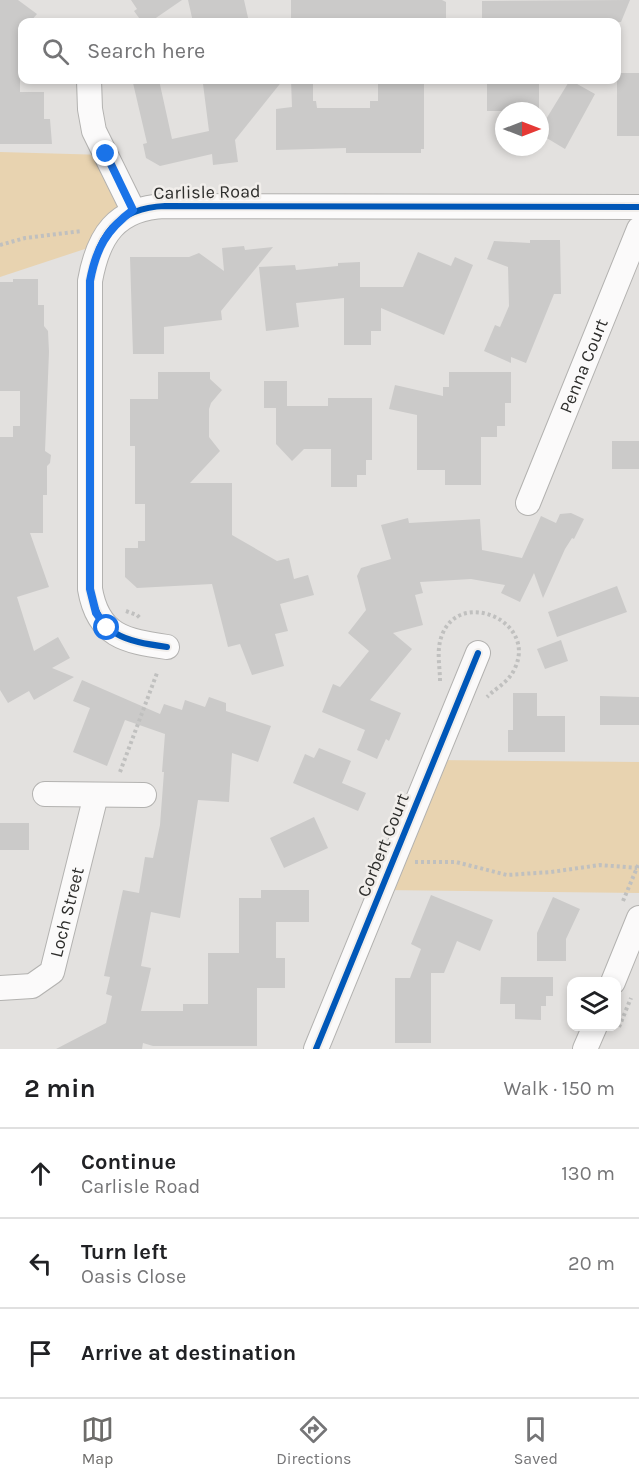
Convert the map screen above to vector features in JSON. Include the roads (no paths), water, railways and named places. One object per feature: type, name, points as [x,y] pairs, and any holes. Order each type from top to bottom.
[{"type":"street","points":[[90,84],[90,110],[94,131],[133,210]]},
{"type":"street","name":"Carlisle Road","points":[[167,647],[128,640],[107,628],[96,613],[90,589],[90,281],[94,259],[101,241],[133,210],[165,206],[639,207]]},
{"type":"street","name":"Penna Court","points":[[528,503],[639,229]]},
{"type":"street","name":"Corbert Court","points":[[316,1049],[478,653]]},
{"type":"street","points":[[45,794],[144,795]]},
{"type":"street","name":"Loch Street","points":[[0,988],[32,986],[52,972],[96,795]]},
{"type":"street","points":[[624,985],[639,918]]},
{"type":"street","points":[[585,1049],[603,1031]]}]
